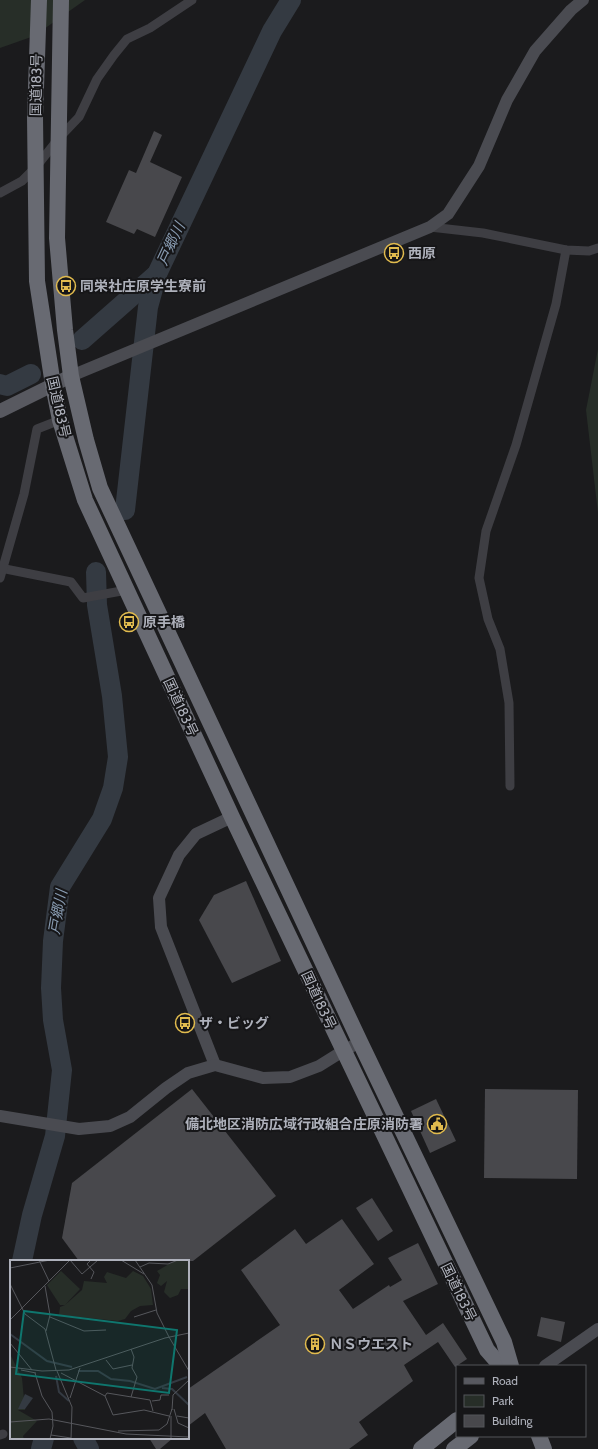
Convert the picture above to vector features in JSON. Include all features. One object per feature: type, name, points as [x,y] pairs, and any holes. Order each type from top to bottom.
[{"type":"highway","name":"国道183号","points":[[39,0],[35,117],[38,281],[53,385],[60,420],[85,500],[232,817],[343,1051],[487,1350],[500,1365]]},
{"type":"highway","name":"国道183号","points":[[60,0],[57,238],[65,330],[71,376],[86,440],[100,488],[360,1042],[504,1342],[511,1365]]},
{"type":"highway","points":[[421,1449],[456,1421]]},
{"type":"highway","points":[[454,1449],[470,1437]]},
{"type":"highway","points":[[539,1437],[544,1449]]},
{"type":"main road","points":[[0,411],[71,376]]},
{"type":"street","points":[[0,193],[22,181],[36,167],[59,138],[80,117],[97,79],[127,39],[150,28],[192,0]]},
{"type":"street","points":[[71,376],[430,227],[448,214],[479,166],[507,100],[535,51],[571,10],[582,0]]},
{"type":"street","points":[[430,227],[483,233],[566,250],[589,251],[598,248]]},
{"type":"street","points":[[510,786],[509,703],[500,650],[488,619],[478,578],[486,531],[516,446],[556,304],[566,250]]},
{"type":"street","points":[[0,578],[24,494],[37,429],[60,420]]},
{"type":"street","points":[[2,569],[71,582],[83,598],[127,590]]},
{"type":"street","points":[[215,1065],[161,927],[159,898],[179,855],[196,834],[232,817]]},
{"type":"street","points":[[0,1116],[79,1128],[110,1126],[130,1117],[166,1088],[188,1073],[215,1065],[263,1078],[290,1077],[319,1066],[360,1042]]},
{"type":"street","points":[[546,1365],[598,1329]]},
{"type":"green space","points":[[0,0],[85,0],[34,36],[0,48]]},
{"type":"green space","points":[[598,349],[598,513],[586,410]]},
{"type":"building","points":[[154,131],[162,135],[150,162],[182,177],[155,237],[137,229],[134,234],[106,222],[129,170],[136,173]]},
{"type":"building","points":[[246,881],[281,961],[232,983],[199,920],[214,895]]},
{"type":"building","points":[[192,1089],[276,1196],[193,1261],[78,1260],[62,1238],[72,1183]]},
{"type":"building","points":[[485,1089],[578,1090],[577,1179],[484,1178]]},
{"type":"building","points":[[436,1099],[456,1141],[430,1153],[411,1111]]},
{"type":"building","points":[[372,1198],[393,1231],[378,1241],[356,1208]]},
{"type":"building","name":"ＮＳウエスト","points":[[342,1219],[374,1264],[339,1290],[353,1309],[389,1285],[390,1287],[402,1280],[388,1258],[418,1243],[438,1284],[403,1301],[426,1335],[443,1323],[467,1359],[455,1367],[438,1342],[404,1365],[413,1381],[359,1422],[368,1435],[349,1449],[226,1449],[205,1413],[189,1425],[189,1388],[280,1325],[241,1270],[295,1229],[306,1244]]},
{"type":"building","points":[[541,1317],[565,1322],[561,1342],[537,1336]]},
{"type":"building","points":[[150,1439],[172,1439],[160,1449],[156,1449]]},
{"type":"waterway","name":"戸郷川","points":[[125,510],[148,307],[157,274],[272,31],[291,0]]},
{"type":"waterway","points":[[82,340],[157,274]]},
{"type":"waterway","points":[[0,384],[7,386],[31,374]]},
{"type":"waterway","name":"戸郷川","points":[[22,1260],[32,1215],[55,1136],[62,1070],[53,1020],[51,988],[53,941],[60,887],[102,819],[113,788],[118,757],[112,696],[97,605],[96,572]]},
{"type":"waterway","points":[[41,1449],[44,1439]]},
{"type":"waterway","name":"戸郷川","points":[[84,1439],[89,1449]]},
{"type":"place","name":"西原","points":[[394,253]]},
{"type":"place","name":"同栄社庄原学生寮前","points":[[66,286]]},
{"type":"place","name":"原手橋","points":[[129,622]]},
{"type":"place","name":"ザ・ビッグ","points":[[185,1023]]},
{"type":"place","name":"備北地区消防広域行政組合庄原消防署","points":[[437,1124]]},
{"type":"place","name":"ＮＳウエスト","points":[[315,1344]]}]
